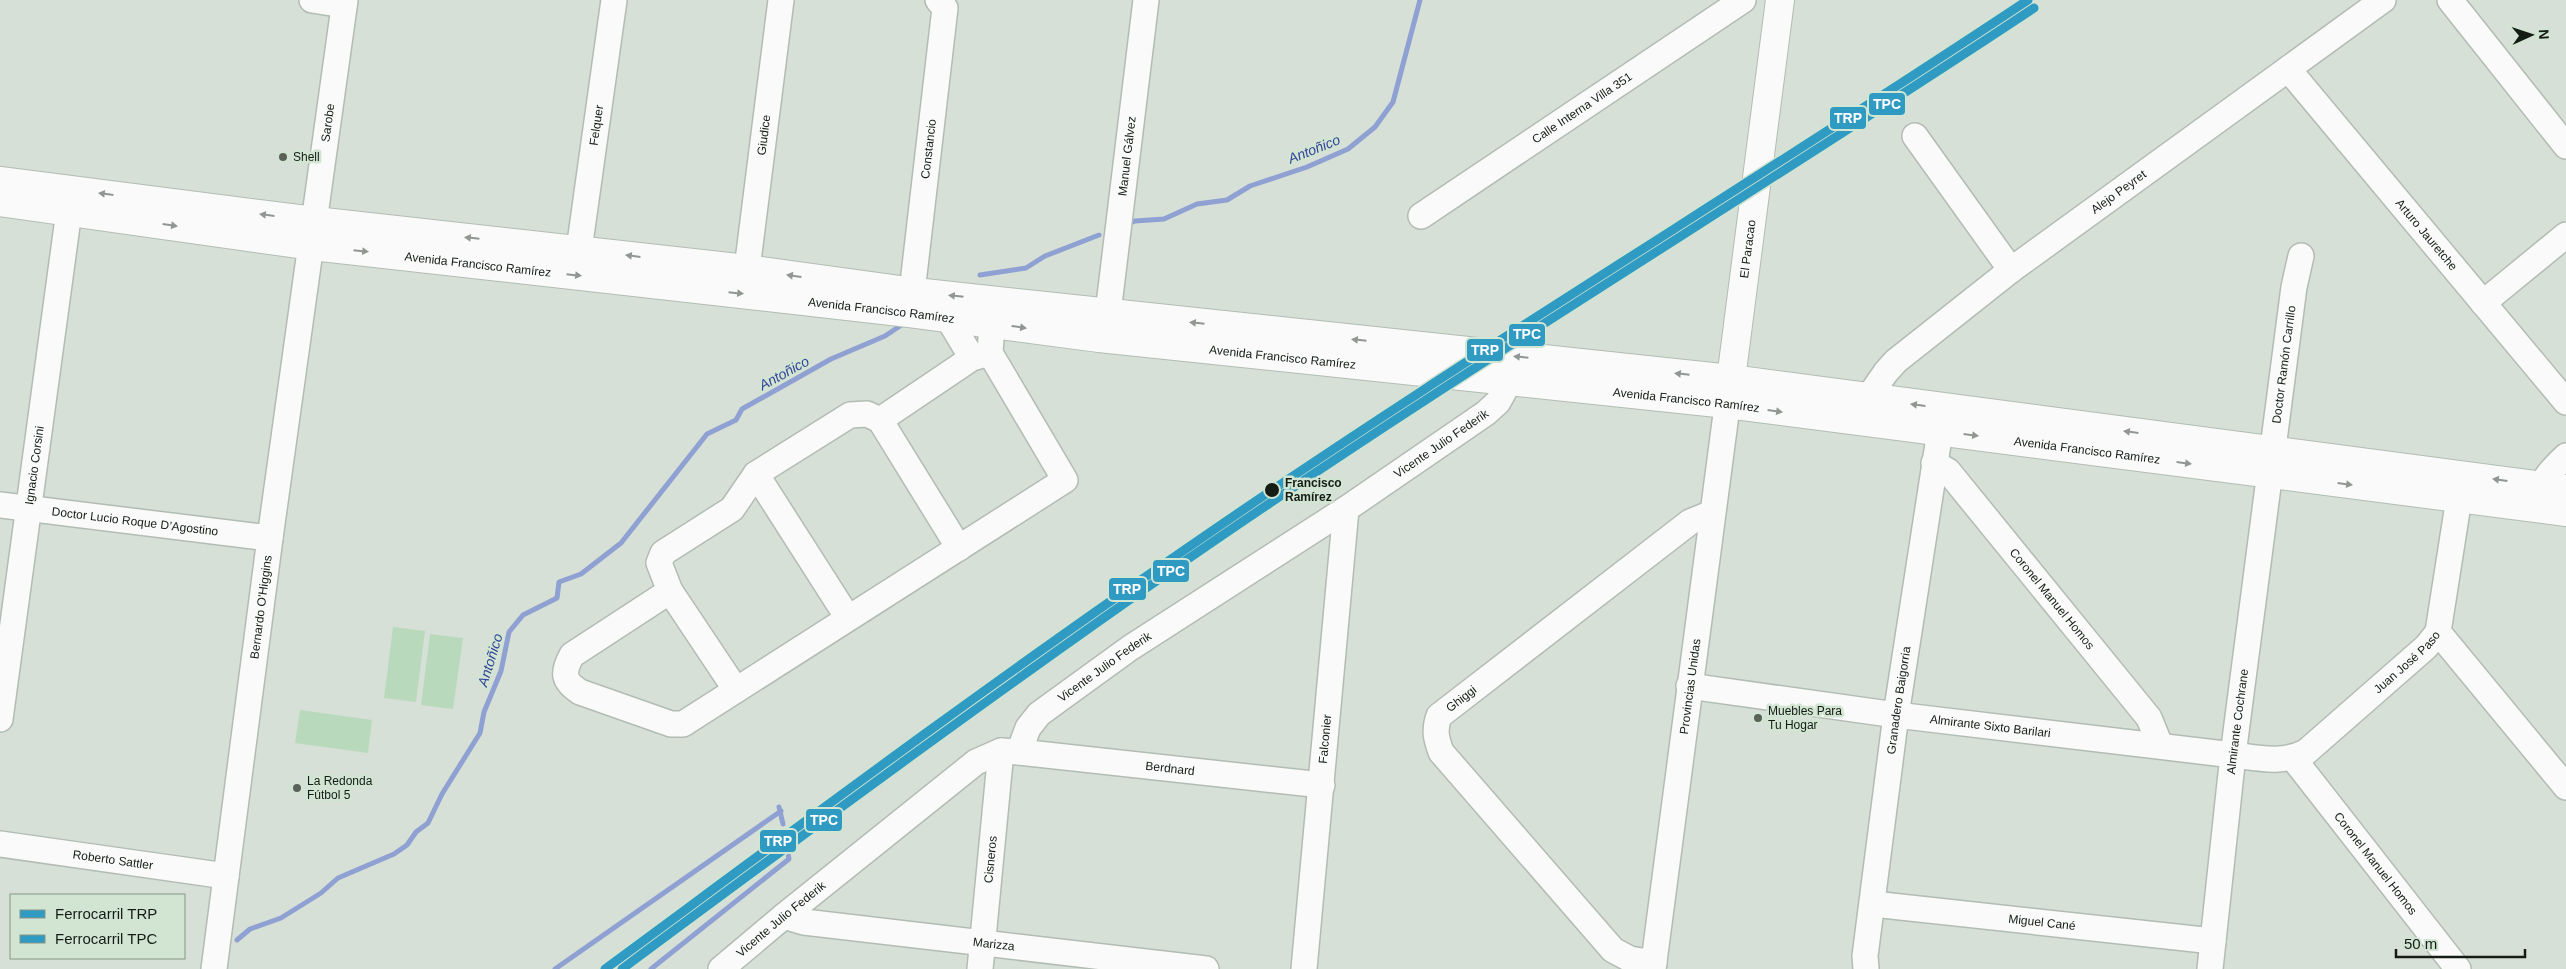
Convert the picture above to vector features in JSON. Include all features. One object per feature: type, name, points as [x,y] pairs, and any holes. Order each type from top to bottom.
[{"type":"main road","name":"El Paracao","points":[[1729,392],[1780,0]]},
{"type":"main road","name":"Avenida Francisco Ramírez","points":[[0,181],[314,233],[1098,338],[1509,382],[1868,398],[2271,462],[2460,498],[2547,494]]},
{"type":"main road","name":"Avenida Francisco Ramírez","points":[[0,202],[70,211],[314,233],[579,250],[912,292],[1108,313],[1729,392],[1940,431],[2271,462],[2547,494],[2566,512]]},
{"type":"street","points":[[312,0],[344,2]]},
{"type":"street","name":"Felquer","points":[[579,250],[614,0]]},
{"type":"street","name":"Giudice","points":[[747,270],[781,0]]},
{"type":"street","name":"Manuel Gálvez","points":[[1108,313],[1146,0]]},
{"type":"street","name":"Calle Interna Villa 351","points":[[1421,216],[1743,0]]},
{"type":"street","name":"Alejo Peyret","points":[[1868,398],[1896,361],[2011,270],[2383,0]]},
{"type":"street","points":[[2450,0],[2566,146]]},
{"type":"street","name":"Sarobe","points":[[314,233],[344,2]]},
{"type":"street","name":"Constancio","points":[[912,292],[942,4]]},
{"type":"street","name":"Arturo Jauretche","points":[[2288,69],[2566,402]]},
{"type":"street","points":[[1915,136],[2011,270]]},
{"type":"street","name":"Ignacio Corsini","points":[[0,719],[3,672],[70,211]]},
{"type":"street","name":"Bernardo O'Higgins","points":[[214,969],[270,538],[314,233]]},
{"type":"street","points":[[2483,303],[2566,235]]},
{"type":"street","name":"Doctor Ramón Carrillo","points":[[2271,462],[2294,287],[2301,256]]},
{"type":"street","points":[[670,590],[572,655],[566,665],[565,676],[569,684],[580,692],[677,725],[683,724],[1065,480],[981,356],[948,318]]},
{"type":"street","points":[[880,420],[981,356],[992,323]]},
{"type":"street","name":"Vicente Julio Federik","points":[[721,969],[976,762],[1010,751],[1039,714],[1130,648],[1346,509],[1486,413],[1498,402],[1509,382]]},
{"type":"street","name":"Provincias Unidas","points":[[1653,966],[1729,392]]},
{"type":"street","points":[[736,690],[670,590],[659,563],[663,554],[732,509],[756,474],[850,415],[867,414],[880,420],[959,548]]},
{"type":"street","name":"Granadero Baigorria","points":[[1866,969],[1865,956],[1896,715],[1940,431]]},
{"type":"street","points":[[2547,494],[2548,472],[2566,456]]},
{"type":"street","name":"Almirante Cochrane","points":[[2210,969],[2233,755],[2271,462]]},
{"type":"street","name":"Coronel Manuel Homos","points":[[1934,463],[1948,472],[2150,718],[2160,745]]},
{"type":"street","points":[[756,474],[848,618]]},
{"type":"street","name":"Juan José Paso","points":[[2293,758],[2306,752],[2426,647],[2438,632],[2460,498]]},
{"type":"street","name":"Doctor Lucio Roque D’Agostino","points":[[0,505],[270,538]]},
{"type":"street","name":"Falconier","points":[[1304,969],[1346,509]]},
{"type":"street","name":"Ghiggi","points":[[1653,966],[1630,959],[1614,950],[1441,752],[1435,736],[1436,725],[1439,716],[1690,522],[1712,513]]},
{"type":"street","points":[[2438,632],[2566,787]]},
{"type":"street","name":"Almirante Sixto Barilari","points":[[1689,686],[1896,715],[2233,755],[2280,760],[2293,758]]},
{"type":"street","name":"Berdnard","points":[[1010,751],[1322,785]]},
{"type":"street","name":"Cisneros","points":[[980,969],[982,942],[1010,751]]},
{"type":"street","name":"Coronel Manuel Homos","points":[[2293,758],[2458,969]]},
{"type":"street","name":"Roberto Sattler","points":[[0,844],[226,876]]},
{"type":"street","name":"Miguel Cané","points":[[1872,904],[2213,941]]},
{"type":"street","name":"Marizza","points":[[784,916],[804,922],[1206,969]]},
{"type":"green space","points":[[393,627],[425,631],[416,702],[384,698]]},
{"type":"green space","points":[[430,634],[463,638],[453,709],[421,705]]},
{"type":"green space","points":[[300,710],[372,720],[368,753],[295,743]]},
{"type":"waterway","name":"Antoñico","points":[[1128,224],[1135,221],[1164,219],[1197,204],[1227,200],[1250,186],[1307,167],[1348,149],[1375,127],[1393,102],[1420,0]]},
{"type":"waterway","name":"Antoñico","points":[[980,275],[1026,268],[1045,256],[1099,235]]},
{"type":"waterway","name":"Antoñico","points":[[237,940],[250,929],[281,918],[321,893],[338,878],[394,854],[407,845],[416,832],[428,823],[442,794],[480,733],[484,712],[501,671],[509,632],[523,615],[557,598],[559,582],[581,574],[621,543],[707,434],[736,420],[742,409],[831,359],[885,336],[906,322]]},
{"type":"waterway","points":[[779,807],[783,824]]},
{"type":"waterway","points":[[555,969],[781,811]]},
{"type":"waterway","points":[[651,969],[789,859],[787,848]]},
{"type":"rail line","name":"TRP","points":[[605,969],[1035,655],[1284,482],[2028,0]]},
{"type":"rail line","name":"TPC","points":[[622,969],[972,712],[1185,561],[1395,420],[2034,8]]},
{"type":"place","name":"Shell","points":[[283,157]]},
{"type":"place","name":"Francisco Ramírez","points":[[1272,490]]},
{"type":"place","name":"Muebles Para Tu Hogar","points":[[1758,718]]},
{"type":"place","name":"La Redonda Fútbol 5","points":[[297,788]]}]
